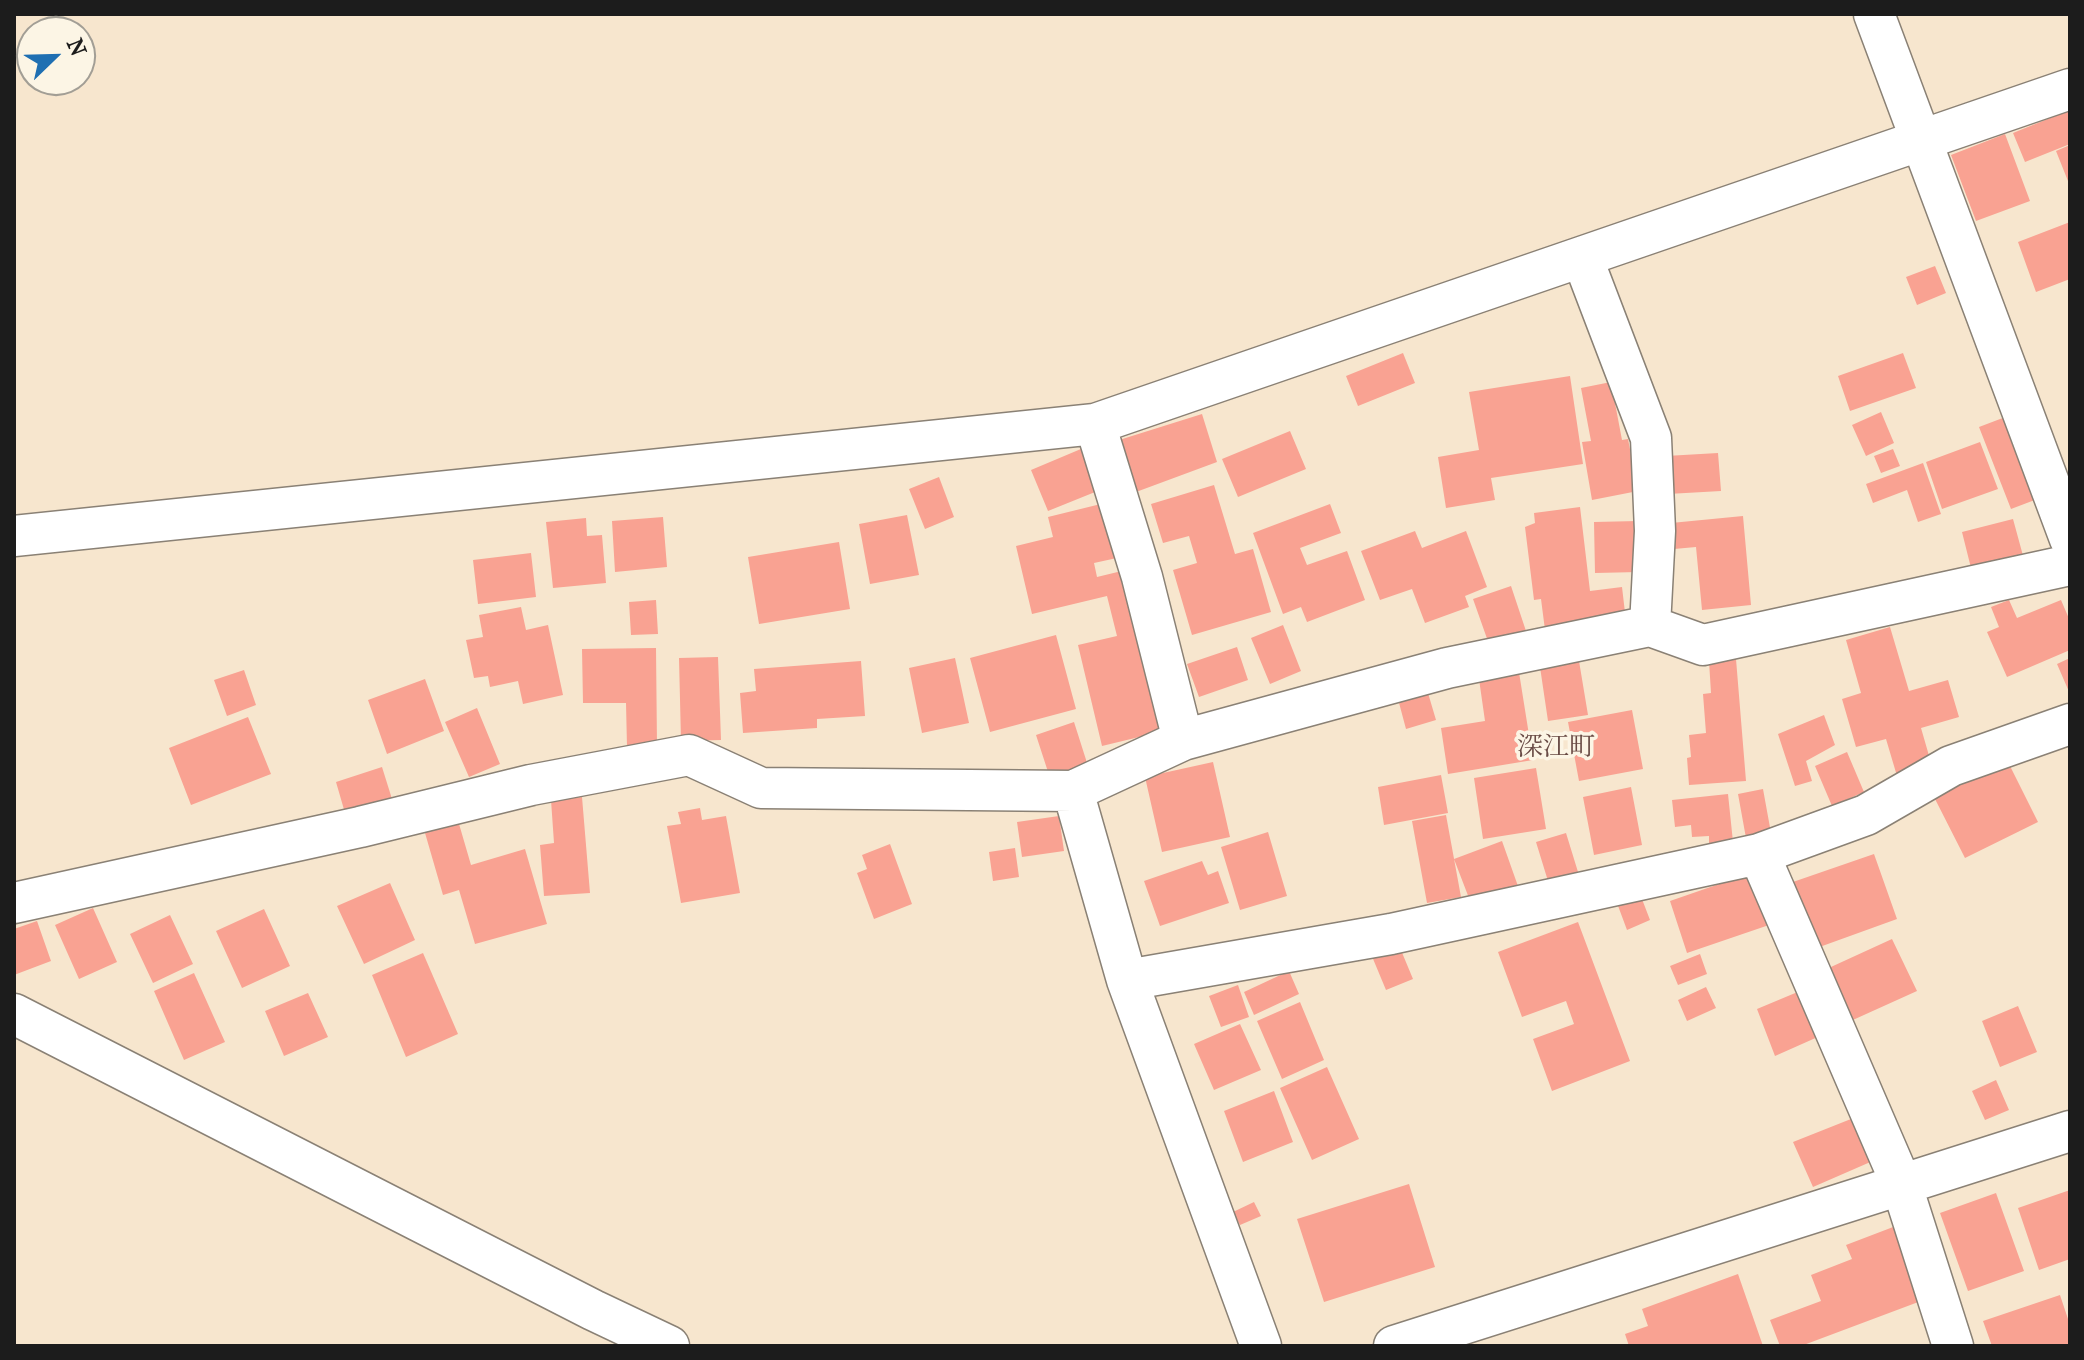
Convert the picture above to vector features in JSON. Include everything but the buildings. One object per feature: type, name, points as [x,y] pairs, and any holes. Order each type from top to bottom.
[{"type":"street","points":[[1874,14],[2070,539]]},
{"type":"street","points":[[14,536],[1095,424],[2070,89]]},
{"type":"street","points":[[1582,257],[1651,438],[1655,531],[1650,626]]},
{"type":"street","points":[[1095,424],[1142,577],[1183,740]]},
{"type":"street","points":[[14,903],[360,827],[531,785],[689,755],[761,788],[1073,791],[1183,740],[1447,668],[1650,626],[1703,645],[2070,565]]},
{"type":"street","points":[[1127,980],[1391,934],[1759,854],[1866,815],[1951,766],[2070,724]]},
{"type":"street","points":[[1073,791],[1127,980],[1261,1346]]},
{"type":"street","points":[[1759,854],[1901,1183],[1953,1346]]},
{"type":"street","points":[[14,1014],[565,1296],[669,1346]]},
{"type":"street","points":[[1394,1346],[2070,1131]]},
{"type":"district","name":"深江町","points":[[1556,749]]}]
